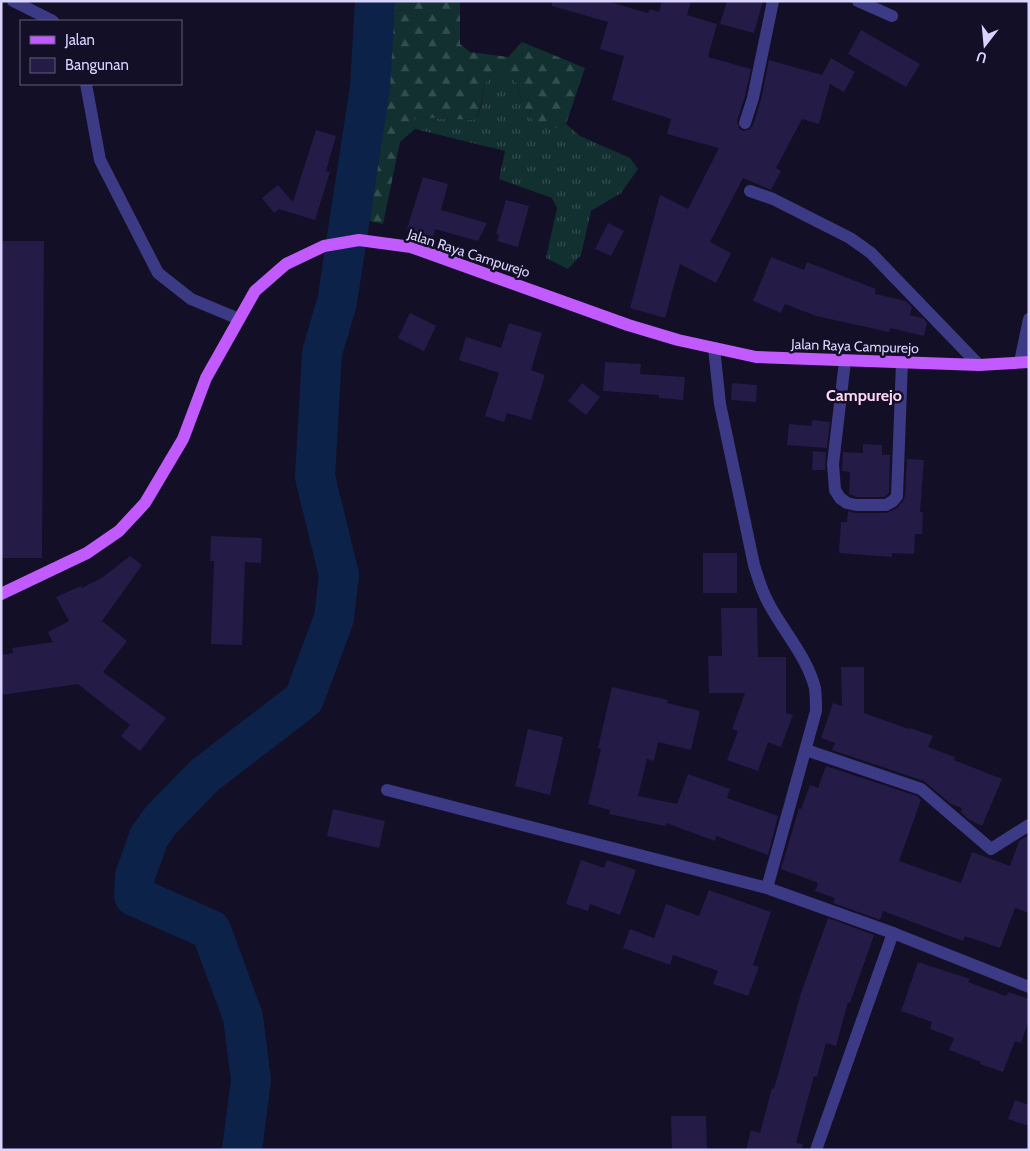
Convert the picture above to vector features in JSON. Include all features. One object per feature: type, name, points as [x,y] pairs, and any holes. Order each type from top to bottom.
[{"type":"main road","name":"Jalan Raya Campurejo","points":[[1,594],[87,553],[119,531],[145,503],[183,439],[206,378],[255,291],[286,264],[324,246],[359,240],[410,247],[628,325],[678,340],[756,357],[979,365],[1024,362]]},
{"type":"street","points":[[13,1],[51,20]]},
{"type":"street","points":[[745,123],[753,98],[773,1]]},
{"type":"street","points":[[858,1],[892,16]]},
{"type":"street","points":[[86,85],[100,160],[158,273],[191,299],[239,319]]},
{"type":"street","points":[[750,190],[773,199],[850,238],[871,253],[979,365]]},
{"type":"street","points":[[1024,362],[1029,319]]},
{"type":"street","points":[[714,348],[720,404],[754,565],[761,588],[810,674],[815,690],[816,711],[767,888]]},
{"type":"street","points":[[845,361],[833,464],[834,490],[847,503],[856,505],[886,505],[897,496],[902,362]]},
{"type":"street","points":[[806,750],[921,789],[991,849],[1029,825]]},
{"type":"street","points":[[387,790],[767,888],[893,933],[1029,986]]},
{"type":"street","points":[[816,1150],[893,933]]},
{"type":"green space","points":[[355,1],[460,1],[460,44],[470,52],[508,57],[522,42],[585,68],[566,124],[551,130],[532,120],[522,102],[517,83],[509,77],[489,76],[484,88],[480,109],[474,120],[414,117],[415,129],[400,142],[383,224],[340,215],[353,138],[347,124],[356,53]]},
{"type":"green space","points":[[489,76],[509,76],[517,83],[522,102],[551,130],[566,124],[580,136],[630,158],[638,169],[621,193],[591,211],[581,255],[568,269],[546,258],[557,208],[552,198],[499,179],[505,151],[415,129],[414,117],[474,120],[478,115],[484,88]]},
{"type":"building","points":[[552,1],[606,1],[648,13],[650,9],[659,12],[662,1],[691,1],[687,15],[717,24],[708,57],[751,69],[737,121],[739,128],[743,131],[750,129],[753,125],[761,100],[769,60],[822,75],[831,58],[855,72],[844,92],[830,84],[819,124],[802,119],[776,168],[781,171],[771,190],[743,178],[710,242],[731,253],[716,283],[680,264],[665,318],[630,308],[660,195],[688,209],[719,148],[667,134],[671,119],[612,100],[624,56],[600,49],[608,22],[552,6]]},
{"type":"building","points":[[727,1],[763,1],[754,33],[720,24]]},
{"type":"building","points":[[861,30],[920,64],[906,87],[848,54]]},
{"type":"building","points":[[316,130],[336,136],[326,171],[330,172],[315,220],[279,209],[274,213],[262,198],[278,185],[293,202]]},
{"type":"building","points":[[423,177],[448,184],[441,210],[487,223],[478,241],[435,229],[433,237],[407,229]]},
{"type":"building","points":[[506,200],[529,206],[518,247],[497,241],[499,235],[496,234]]},
{"type":"building","points":[[608,223],[624,231],[611,256],[595,249]]},
{"type":"building","points":[[1,241],[44,241],[42,558],[1,558]]},
{"type":"building","points":[[771,257],[804,270],[807,262],[876,289],[875,294],[906,301],[912,307],[910,315],[923,318],[927,323],[924,336],[890,328],[889,332],[816,316],[785,304],[781,313],[753,301]]},
{"type":"building","points":[[410,313],[436,326],[424,351],[398,338]]},
{"type":"building","points":[[509,323],[542,333],[531,370],[545,375],[531,420],[507,413],[504,422],[485,416],[499,373],[459,360],[466,337],[501,348]]},
{"type":"building","points":[[605,362],[641,364],[640,374],[685,377],[683,400],[659,398],[659,395],[603,391]]},
{"type":"building","points":[[582,383],[600,397],[586,415],[568,401]]},
{"type":"building","points":[[732,383],[757,385],[756,402],[731,400]]},
{"type":"building","points":[[812,420],[830,422],[827,448],[787,445],[789,424],[812,426]]},
{"type":"building","points":[[863,444],[882,445],[882,455],[890,455],[889,493],[884,497],[857,497],[849,494],[850,472],[842,471],[843,452],[863,453]]},
{"type":"building","points":[[813,451],[826,452],[825,470],[812,470]]},
{"type":"building","points":[[907,459],[924,460],[920,512],[923,512],[922,534],[915,534],[914,554],[892,553],[892,557],[839,553],[841,522],[847,522],[848,511],[856,513],[886,513],[897,508],[903,501],[905,496]]},
{"type":"building","points":[[211,536],[262,538],[261,563],[245,562],[242,645],[211,644],[214,561],[210,561]]},
{"type":"building","points":[[703,553],[737,553],[737,593],[703,593]]},
{"type":"building","points":[[130,556],[142,565],[102,621],[127,641],[103,672],[166,718],[140,751],[121,736],[130,725],[78,684],[1,695],[1,655],[13,653],[12,648],[53,642],[48,632],[69,621],[56,597],[81,586],[82,588],[103,577]]},
{"type":"building","points":[[721,608],[757,608],[758,657],[786,657],[786,713],[793,715],[781,747],[768,742],[758,771],[727,760],[738,731],[732,729],[745,693],[709,693],[708,656],[722,656]]},
{"type":"building","points":[[841,667],[864,667],[864,713],[933,736],[928,747],[955,757],[954,760],[1002,779],[982,826],[968,819],[961,812],[962,808],[951,804],[924,781],[832,750],[835,743],[821,738],[833,703],[842,706]]},
{"type":"building","points":[[612,687],[668,700],[667,703],[700,711],[691,750],[658,742],[654,761],[647,759],[638,796],[677,804],[688,774],[730,789],[727,798],[778,816],[768,855],[716,836],[715,841],[666,823],[665,826],[609,814],[610,810],[588,804],[601,749],[598,748]]},
{"type":"building","points":[[528,729],[563,737],[550,795],[515,786]]},
{"type":"building","points":[[826,766],[917,796],[921,800],[899,861],[961,883],[972,852],[1010,866],[1019,841],[1029,835],[1029,913],[1015,908],[1000,948],[965,936],[963,941],[883,911],[880,920],[833,903],[835,898],[815,891],[818,883],[781,869],[799,808],[801,809],[810,785],[818,788]]},
{"type":"building","points":[[333,809],[385,821],[379,848],[327,836]]},
{"type":"building","points":[[581,860],[604,868],[607,860],[636,870],[620,915],[590,904],[588,911],[566,904]]},
{"type":"building","points":[[709,890],[771,912],[753,965],[759,967],[748,996],[713,984],[718,971],[673,955],[670,965],[623,948],[630,929],[654,938],[666,904],[699,916]]},
{"type":"building","points":[[828,918],[874,935],[850,1003],[848,1002],[836,1046],[826,1043],[817,1077],[814,1076],[796,1143],[803,1144],[802,1150],[746,1150],[751,1130],[760,1133],[801,993]]},
{"type":"building","points":[[918,962],[970,979],[968,982],[1006,996],[1008,992],[1029,999],[1029,1020],[1021,1043],[1015,1041],[1003,1072],[949,1050],[954,1038],[930,1029],[932,1022],[901,1011]]},
{"type":"building","points":[[1015,1100],[1029,1105],[1029,1126],[1008,1119]]},
{"type":"building","points":[[671,1116],[706,1116],[707,1150],[672,1150]]},
{"type":"waterway","points":[[242,1150],[251,1080],[243,1017],[211,930],[134,896],[135,876],[149,837],[161,820],[205,775],[304,699],[334,618],[339,575],[315,477],[322,353],[337,302],[370,87],[375,1]]},
{"type":"district","name":"Campurejo","points":[[864,395]]}]
